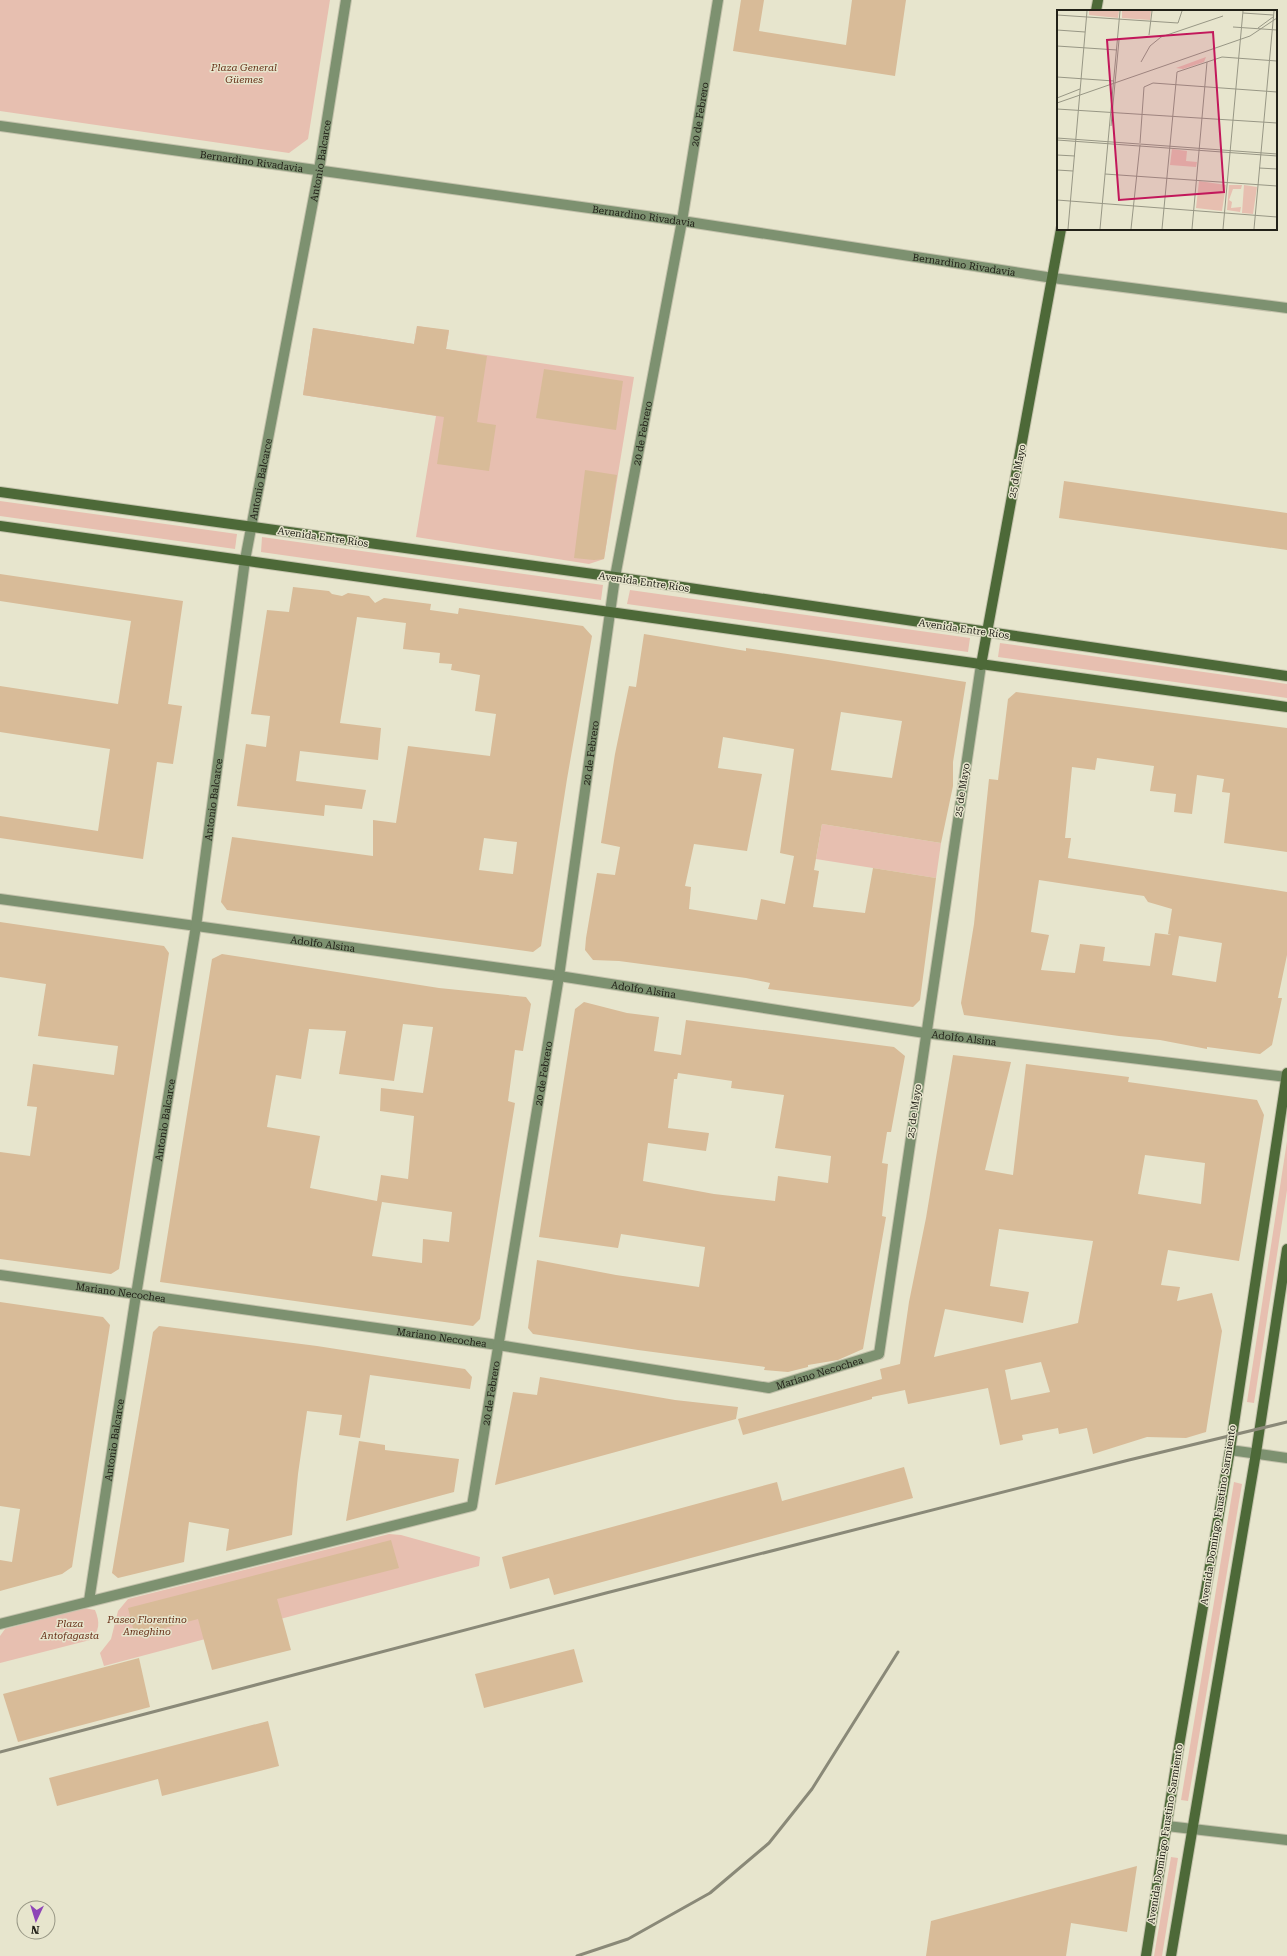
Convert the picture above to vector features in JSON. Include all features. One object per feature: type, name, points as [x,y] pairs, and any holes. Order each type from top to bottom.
[{"type":"main road","points":[[1096,10],[1098,0]]},
{"type":"main road","name":"25 de Mayo","points":[[981,666],[986,632],[1061,230]]},
{"type":"main road","name":"Avenida Entre Ríos","points":[[0,492],[615,577],[1287,676]]},
{"type":"main road","points":[[0,526],[610,611],[981,666],[1287,707]]},
{"type":"main road","name":"Avenida Domingo Faustino Sarmiento","points":[[1146,1956],[1230,1450],[1287,1075]]},
{"type":"main road","points":[[1171,1956],[1256,1453],[1287,1249]]},
{"type":"street","name":"Antonio Balcarce","points":[[89,1601],[136,1295],[196,926],[245,560],[319,170],[346,0]]},
{"type":"street","name":"20 de Febrero","points":[[89,1601],[472,1506],[559,976],[615,577],[682,221],[718,0]]},
{"type":"street","name":"Bernardino Rivadavia","points":[[0,126],[682,221],[1053,278],[1287,308]]},
{"type":"street","name":"25 de Mayo","points":[[879,1354],[925,1033],[981,666]]},
{"type":"street","name":"Adolfo Alsina","points":[[0,899],[559,976],[925,1033],[1287,1075]]},
{"type":"street","name":"Mariano Necochea","points":[[0,1275],[498,1346],[769,1388],[879,1354]]},
{"type":"street","points":[[1230,1450],[1287,1458]]},
{"type":"street","points":[[0,1624],[89,1601]]},
{"type":"street","points":[[1167,1826],[1287,1840]]},
{"type":"green space","name":"Plaza General Güemes","points":[[0,0],[330,0],[308,139],[289,153],[0,111]]},
{"type":"green space","points":[[417,326],[449,331],[446,349],[634,377],[604,559],[589,564],[416,537],[436,416],[303,395],[313,328],[414,344]]},
{"type":"green space","points":[[0,501],[237,534],[235,549],[0,516]]},
{"type":"green space","points":[[262,537],[603,585],[601,600],[261,552]]},
{"type":"green space","points":[[630,590],[970,638],[968,652],[627,604]]},
{"type":"green space","points":[[1000,643],[1287,684],[1287,698],[998,657]]},
{"type":"green space","points":[[822,824],[941,843],[936,878],[816,859]]},
{"type":"green space","points":[[1287,1141],[1287,1190],[1254,1403],[1247,1402]]},
{"type":"green space","points":[[1234,1482],[1242,1484],[1188,1801],[1181,1800]]},
{"type":"green space","name":"Paseo Florentino Ameghino","points":[[389,1534],[401,1535],[480,1557],[479,1566],[104,1666],[100,1653],[111,1639],[118,1611],[128,1599]]},
{"type":"green space","name":"Plaza Antofagasta","points":[[84,1608],[95,1610],[98,1618],[96,1633],[90,1640],[0,1663],[0,1636],[5,1629]]},
{"type":"green space","points":[[1171,1857],[1178,1858],[1162,1956],[1154,1956]]},
{"type":"building","points":[[741,0],[764,0],[759,31],[846,45],[852,0],[906,0],[895,76],[733,51]]},
{"type":"building","points":[[417,326],[449,330],[446,349],[487,356],[477,422],[496,425],[489,471],[437,464],[444,417],[303,395],[313,328],[414,344]]},
{"type":"building","points":[[544,369],[623,381],[616,430],[536,418]]},
{"type":"building","points":[[585,470],[617,475],[604,559],[594,560],[574,558]]},
{"type":"building","points":[[1064,481],[1287,513],[1287,550],[1059,518]]},
{"type":"building","points":[[0,574],[183,601],[168,704],[182,706],[173,764],[157,762],[143,859],[0,838],[0,816],[98,831],[110,749],[0,732],[0,686],[118,704],[131,621],[0,601]]},
{"type":"building","points":[[293,587],[329,591],[332,594],[342,596],[348,593],[369,596],[375,603],[384,598],[431,604],[430,610],[458,614],[459,608],[583,626],[592,636],[567,779],[541,946],[533,952],[227,910],[221,902],[232,837],[373,856],[373,820],[396,823],[408,746],[490,756],[496,714],[475,711],[480,675],[451,670],[452,664],[439,663],[440,653],[403,649],[406,623],[357,617],[340,723],[381,728],[378,760],[300,751],[296,781],[366,790],[362,809],[325,805],[324,816],[237,806],[246,744],[266,747],[270,716],[251,714],[267,610],[289,612]],"holes":[[[484,838],[517,842],[513,874],[479,870]]]},
{"type":"building","points":[[644,634],[746,651],[746,648],[966,682],[953,762],[953,786],[941,843],[822,824],[814,870],[819,871],[813,907],[865,913],[873,868],[936,878],[920,1000],[913,1007],[768,989],[770,983],[746,978],[619,961],[593,960],[585,950],[586,938],[597,873],[615,875],[620,847],[601,843],[615,754],[629,686],[636,687]],"holes":[[[841,712],[902,721],[892,778],[831,770]],[[723,737],[794,749],[780,853],[794,856],[785,904],[761,899],[757,920],[689,909],[691,887],[685,886],[694,844],[747,851],[762,774],[718,768]]]},
{"type":"building","points":[[1016,692],[1287,728],[1287,852],[1224,843],[1230,793],[1222,792],[1224,779],[1197,775],[1192,814],[1174,812],[1176,794],[1150,791],[1154,766],[1097,758],[1095,770],[1072,767],[1065,838],[1071,838],[1068,858],[1287,892],[1287,955],[1278,998],[1282,998],[1272,1045],[1260,1054],[1207,1047],[1207,1049],[1160,1040],[1119,1036],[964,1015],[961,1003],[974,924],[989,779],[998,780],[1008,699]],"holes":[[[1039,880],[1144,896],[1148,902],[1172,909],[1168,934],[1171,935],[1155,933],[1150,966],[1103,961],[1105,947],[1080,944],[1075,973],[1041,970],[1049,935],[1031,932]],[[1179,936],[1222,943],[1216,982],[1172,975]]]},
{"type":"building","points":[[0,922],[164,946],[169,953],[119,1269],[111,1274],[0,1259],[0,1152],[30,1156],[37,1107],[27,1106],[33,1064],[114,1075],[118,1046],[38,1036],[46,984],[0,977]]},
{"type":"building","points":[[222,954],[439,988],[526,997],[531,1004],[523,1051],[515,1050],[508,1101],[515,1103],[480,1319],[473,1326],[160,1282],[212,959]],"holes":[[[403,1024],[433,1027],[423,1093],[381,1088],[380,1111],[414,1116],[408,1179],[381,1175],[377,1201],[310,1188],[320,1136],[267,1127],[276,1075],[301,1079],[309,1029],[346,1031],[339,1074],[394,1081]],[[382,1202],[452,1212],[449,1242],[423,1239],[422,1263],[372,1256]]]},
{"type":"building","points":[[584,1002],[627,1013],[659,1017],[654,1051],[681,1055],[686,1020],[894,1047],[905,1056],[891,1132],[887,1132],[882,1163],[888,1164],[882,1216],[886,1217],[863,1349],[838,1360],[808,1365],[808,1367],[788,1372],[764,1370],[765,1367],[533,1334],[528,1328],[537,1260],[616,1275],[699,1287],[705,1247],[621,1234],[618,1248],[539,1237],[575,1009]],"holes":[[[678,1073],[732,1081],[731,1088],[784,1095],[775,1148],[831,1156],[828,1183],[778,1176],[775,1201],[714,1194],[643,1181],[648,1143],[706,1151],[709,1133],[668,1128],[674,1079],[677,1079]]]},
{"type":"building","points":[[953,1055],[1011,1062],[985,1170],[1013,1175],[1026,1064],[1129,1077],[1128,1082],[1257,1100],[1264,1115],[1239,1261],[1168,1250],[1161,1285],[1180,1287],[1177,1301],[1212,1293],[1222,1331],[1206,1432],[1186,1438],[1147,1437],[1093,1454],[1087,1428],[1059,1434],[1058,1428],[1022,1435],[1023,1440],[1000,1445],[988,1388],[908,1404],[905,1390],[872,1397],[872,1399],[743,1435],[738,1419],[882,1379],[880,1369],[900,1364],[909,1302],[926,1218]],"holes":[[[1145,1155],[1205,1163],[1201,1204],[1138,1194]],[[999,1229],[1093,1241],[1078,1323],[934,1357],[945,1309],[1023,1323],[1029,1292],[990,1286]],[[1041,1362],[1050,1392],[1011,1400],[1005,1370]]]},
{"type":"building","points":[[0,1302],[103,1317],[110,1325],[72,1567],[62,1574],[0,1591],[0,1560],[12,1562],[20,1509],[0,1506]]},
{"type":"building","points":[[159,1326],[317,1346],[465,1369],[472,1377],[470,1389],[370,1375],[360,1438],[339,1435],[342,1415],[307,1411],[298,1474],[292,1535],[226,1551],[229,1529],[189,1522],[184,1562],[118,1578],[112,1573],[153,1332]]},
{"type":"building","points":[[540,1377],[675,1400],[738,1407],[736,1419],[495,1485],[513,1392],[537,1395]]},
{"type":"building","points":[[359,1441],[385,1445],[385,1450],[459,1459],[454,1492],[346,1521]]},
{"type":"building","points":[[904,1467],[913,1498],[554,1595],[549,1578],[510,1589],[502,1557],[777,1482],[782,1501]]},
{"type":"building","points":[[391,1540],[399,1568],[277,1599],[291,1650],[212,1670],[198,1619],[135,1636],[128,1608]]},
{"type":"building","points":[[574,1649],[583,1682],[484,1708],[475,1674]]},
{"type":"building","points":[[139,1658],[150,1707],[18,1742],[3,1694]]},
{"type":"building","points":[[268,1721],[279,1766],[162,1796],[158,1779],[57,1806],[49,1778]]},
{"type":"building","points":[[1137,1866],[1127,1932],[1071,1923],[1066,1956],[926,1956],[931,1921]]},
{"type":"railway","points":[[0,1752],[606,1593],[1129,1460],[1287,1422]]},
{"type":"railway","points":[[577,1956],[628,1939],[710,1893],[769,1843],[812,1789],[898,1652]]}]
